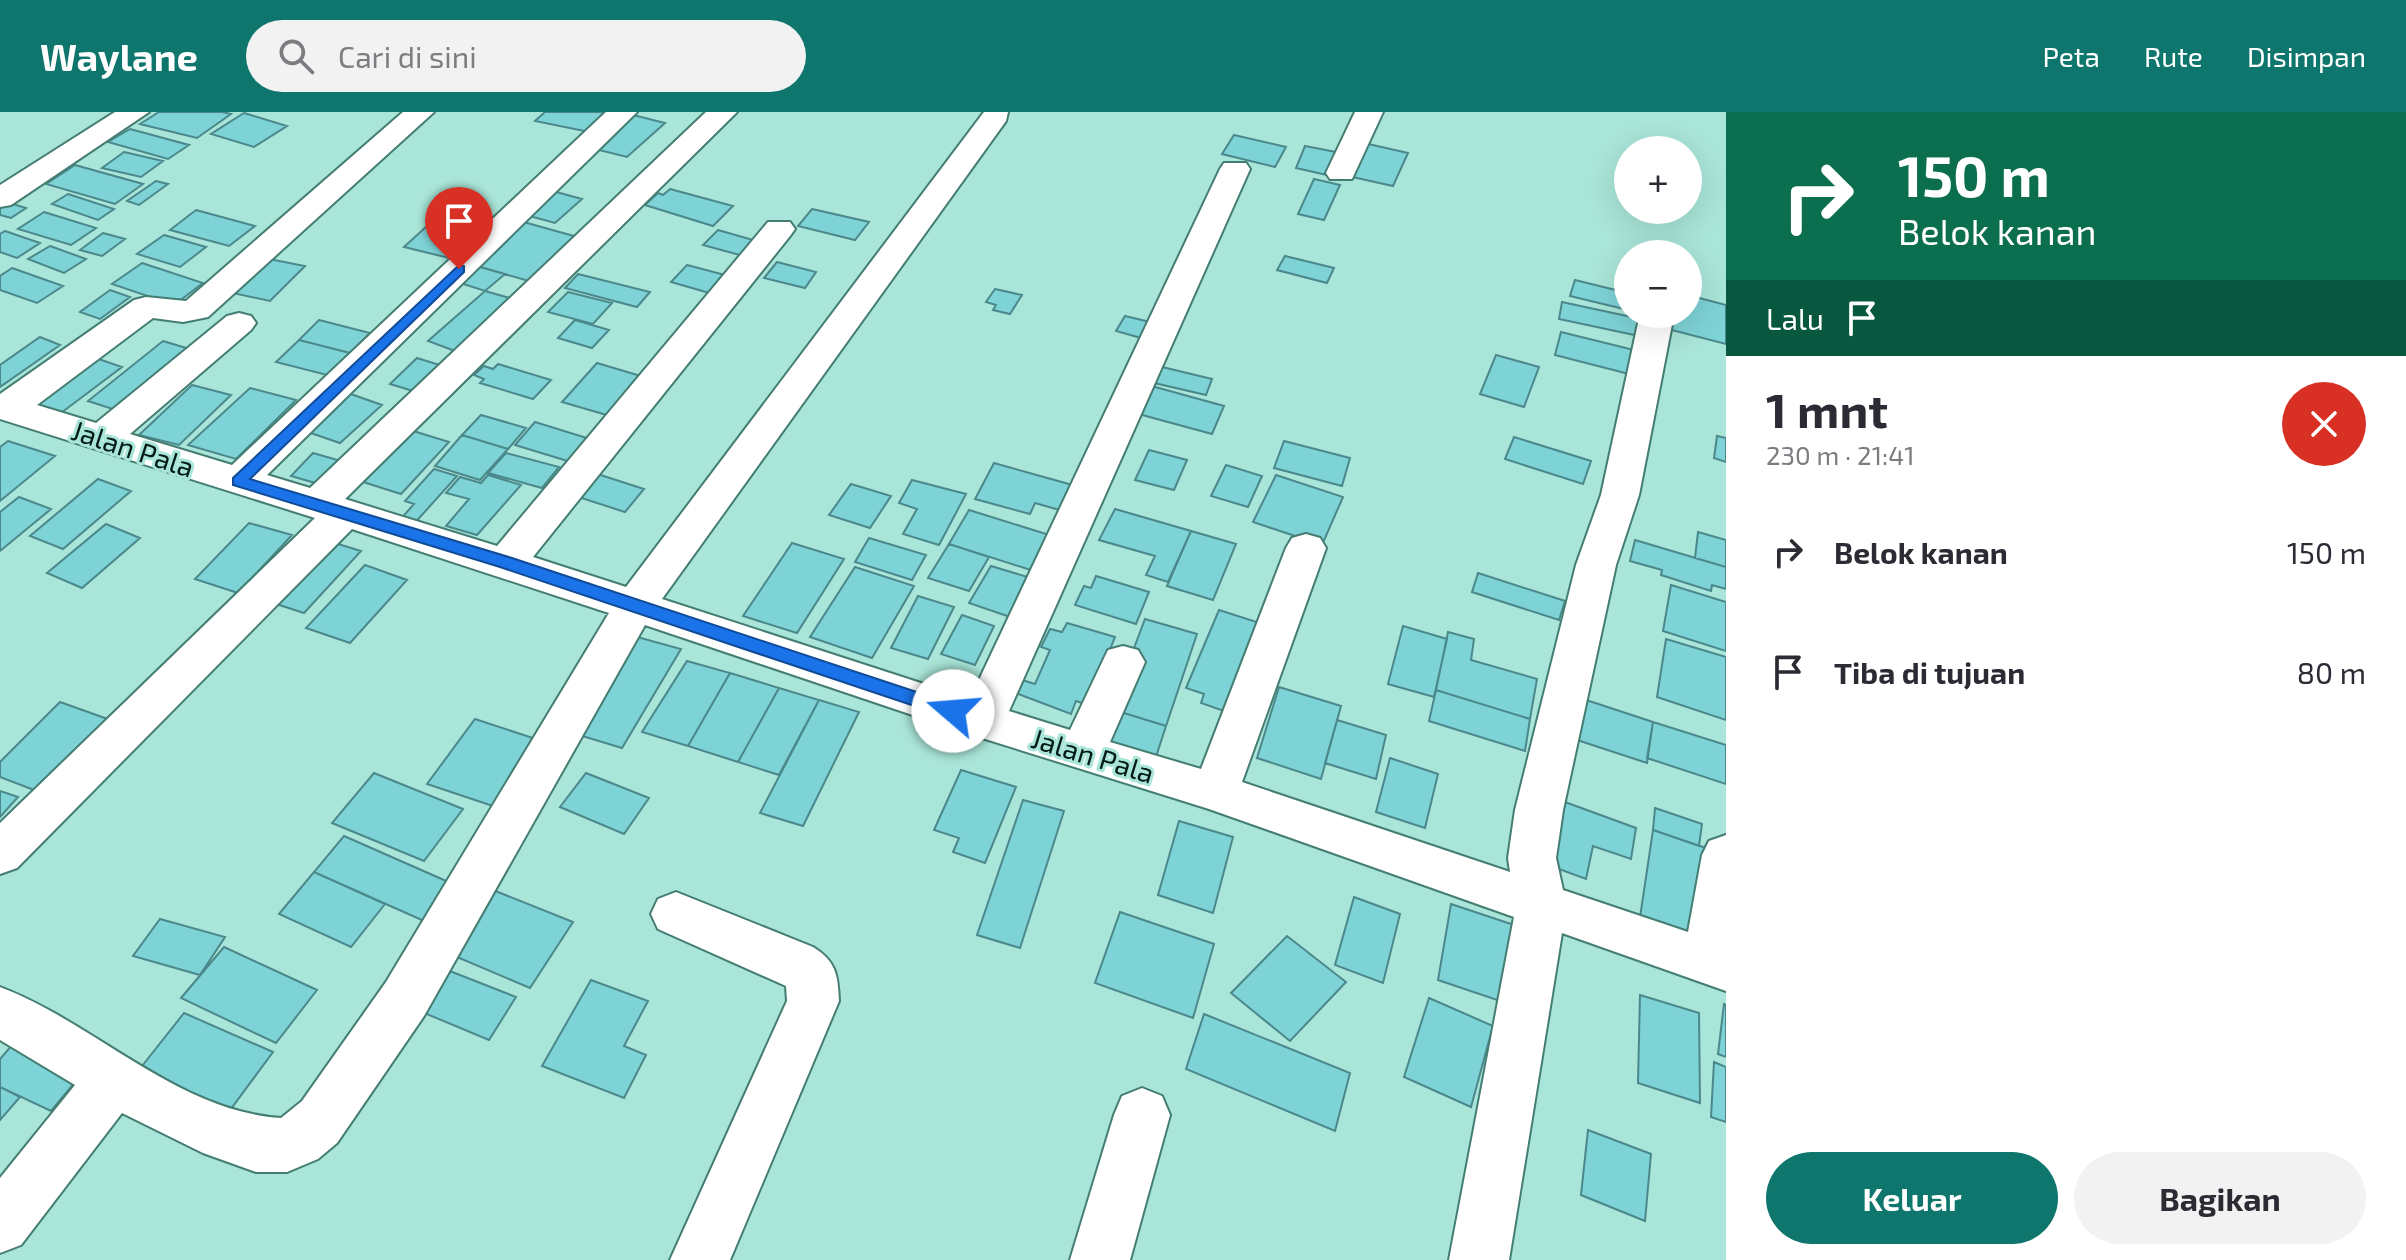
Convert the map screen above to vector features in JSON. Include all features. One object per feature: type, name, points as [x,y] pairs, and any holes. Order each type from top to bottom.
[{"type":"street","points":[[0,198],[135,112]]},
{"type":"street","points":[[4,408],[146,307],[183,312],[196,310],[420,112]]},
{"type":"street","points":[[238,481],[623,112]]},
{"type":"street","points":[[0,854],[330,509],[723,112]]},
{"type":"street","points":[[1341,173],[1369,112]]},
{"type":"street","points":[[0,1011],[114,1079],[201,1124],[265,1147],[282,1146],[304,1137],[322,1120],[405,999],[634,607],[996,115]]},
{"type":"street","points":[[982,721],[1235,169]]},
{"type":"street","points":[[506,563],[779,229]]},
{"type":"street","points":[[103,437],[239,323]]},
{"type":"street","points":[[1479,1260],[1541,907],[1532,858],[1539,810],[1596,565],[1620,495],[1654,328]]},
{"type":"street","name":"Jalan Pala","points":[[4,408],[506,563],[982,721],[1215,792],[1541,907],[1717,965]]},
{"type":"street","points":[[1215,792],[1306,548]]},
{"type":"street","points":[[1083,752],[1123,662]]},
{"type":"street","points":[[1717,965],[1726,855]]},
{"type":"street","points":[[676,914],[795,963],[812,974],[815,987],[813,1001],[700,1260]]},
{"type":"street","points":[[0,1224],[114,1079]]},
{"type":"street","points":[[1100,1260],[1142,1115]]},
{"type":"building","points":[[159,112],[231,114],[197,138],[140,124]]},
{"type":"building","points":[[545,112],[610,112],[589,132],[535,121]]},
{"type":"building","points":[[244,113],[287,126],[254,147],[211,134]]},
{"type":"building","points":[[633,115],[665,123],[627,157],[595,149]]},
{"type":"building","points":[[130,129],[189,145],[168,159],[108,142]]},
{"type":"building","points":[[1234,135],[1286,147],[1275,167],[1222,154]]},
{"type":"building","points":[[1364,143],[1408,153],[1393,186],[1348,176]]},
{"type":"building","points":[[1305,146],[1336,152],[1327,175],[1296,168]]},
{"type":"building","points":[[124,152],[163,161],[141,177],[102,168]]},
{"type":"building","points":[[75,165],[143,184],[115,204],[46,184]]},
{"type":"building","points":[[1314,179],[1340,185],[1324,220],[1298,214]]},
{"type":"building","points":[[156,181],[168,184],[139,205],[127,201]]},
{"type":"building","points":[[670,189],[733,206],[713,226],[645,205],[658,193],[663,195]]},
{"type":"building","points":[[549,190],[582,199],[555,223],[522,214]]},
{"type":"building","points":[[68,194],[114,209],[98,220],[52,204]]},
{"type":"building","points":[[6,202],[26,208],[11,218],[0,215],[0,206]]},
{"type":"building","points":[[812,209],[869,222],[855,240],[798,226]]},
{"type":"building","points":[[196,210],[255,226],[229,246],[170,230]]},
{"type":"building","points":[[44,212],[96,228],[71,245],[18,229]]},
{"type":"building","points":[[439,215],[488,226],[453,259],[404,247]]},
{"type":"building","points":[[520,221],[581,238],[532,282],[470,264]]},
{"type":"building","points":[[718,230],[760,242],[747,257],[703,245]]},
{"type":"building","points":[[5,231],[40,243],[17,258],[0,252],[0,234]]},
{"type":"building","points":[[103,233],[125,239],[102,256],[80,250]]},
{"type":"building","points":[[164,235],[206,247],[180,267],[137,254]]},
{"type":"building","points":[[50,246],[86,259],[64,273],[28,259]]},
{"type":"building","points":[[1285,256],[1334,268],[1327,283],[1277,270]]},
{"type":"building","points":[[264,258],[305,266],[270,301],[228,292]]},
{"type":"building","points":[[777,262],[816,272],[805,288],[764,278]]},
{"type":"building","points":[[142,263],[203,283],[174,305],[112,284]]},
{"type":"building","points":[[470,264],[505,274],[485,291],[451,280]]},
{"type":"building","points":[[687,265],[729,276],[713,294],[671,282]]},
{"type":"building","points":[[12,268],[63,286],[37,303],[0,290],[0,276]]},
{"type":"building","points":[[578,274],[650,292],[637,307],[565,288]]},
{"type":"building","points":[[1575,280],[1614,290],[1614,307],[1570,296]]},
{"type":"building","points":[[995,289],[1022,295],[1010,314],[993,310],[996,305],[986,302]]},
{"type":"building","points":[[110,290],[130,297],[100,319],[80,312]]},
{"type":"building","points":[[485,291],[513,299],[455,351],[428,341]]},
{"type":"building","points":[[568,292],[612,303],[593,324],[548,312]]},
{"type":"building","points":[[1702,299],[1726,305],[1726,344],[1664,328],[1702,328]]},
{"type":"building","points":[[1562,302],[1614,313],[1614,328],[1640,328],[1639,336],[1559,319]]},
{"type":"building","points":[[1125,316],[1150,322],[1141,338],[1116,331]]},
{"type":"building","points":[[319,320],[370,333],[350,353],[299,340]]},
{"type":"building","points":[[575,320],[609,330],[592,348],[558,338]]},
{"type":"building","points":[[1561,332],[1634,350],[1629,374],[1555,355]]},
{"type":"building","points":[[40,337],[60,345],[0,387],[0,365]]},
{"type":"building","points":[[299,340],[350,353],[327,375],[276,362]]},
{"type":"building","points":[[163,341],[196,351],[122,412],[88,401]]},
{"type":"building","points":[[84,354],[122,367],[57,416],[19,403]]},
{"type":"building","points":[[1496,355],[1539,367],[1524,407],[1480,394]]},
{"type":"building","points":[[417,358],[446,367],[420,393],[390,384]]},
{"type":"building","points":[[597,363],[651,379],[617,418],[562,402]]},
{"type":"building","points":[[498,364],[551,380],[533,399],[480,383],[484,379],[474,375],[484,366],[493,369]]},
{"type":"building","points":[[1158,366],[1212,379],[1206,395],[1150,382]]},
{"type":"building","points":[[192,385],[231,395],[179,445],[139,435]]},
{"type":"building","points":[[1148,385],[1224,406],[1212,434],[1135,413]]},
{"type":"building","points":[[250,388],[296,400],[236,459],[188,445]]},
{"type":"building","points":[[345,392],[382,405],[340,443],[302,430]]},
{"type":"building","points":[[481,415],[526,428],[508,449],[462,435]]},
{"type":"building","points":[[535,422],[590,439],[571,462],[515,445]]},
{"type":"building","points":[[410,430],[449,442],[401,494],[360,481]]},
{"type":"building","points":[[462,435],[508,449],[480,480],[435,466]]},
{"type":"building","points":[[1717,436],[1726,438],[1726,462],[1714,458]]},
{"type":"building","points":[[1514,437],[1591,461],[1583,484],[1505,459]]},
{"type":"building","points":[[8,441],[55,456],[0,501],[0,447]]},
{"type":"building","points":[[1284,441],[1350,458],[1342,486],[1274,468]]},
{"type":"building","points":[[1149,450],[1187,460],[1174,490],[1135,480]]},
{"type":"building","points":[[313,453],[341,461],[319,484],[291,476]]},
{"type":"building","points":[[506,453],[559,467],[542,488],[488,473]]},
{"type":"building","points":[[994,463],[1076,486],[1063,511],[1035,503],[1030,514],[975,499]]},
{"type":"building","points":[[1226,465],[1262,476],[1248,507],[1211,496]]},
{"type":"building","points":[[434,469],[457,476],[412,526],[398,522],[414,504],[405,501]]},
{"type":"building","points":[[585,470],[644,489],[625,512],[566,493]]},
{"type":"building","points":[[488,475],[521,485],[477,535],[446,526],[469,499],[446,493],[460,477],[481,483]]},
{"type":"building","points":[[1276,475],[1343,497],[1322,545],[1253,522]]},
{"type":"building","points":[[98,479],[131,491],[63,549],[30,536]]},
{"type":"building","points":[[912,480],[966,494],[939,545],[903,534],[917,509],[899,503]]},
{"type":"building","points":[[851,484],[891,496],[870,528],[829,515]]},
{"type":"building","points":[[19,497],[51,509],[0,551],[0,512]]},
{"type":"building","points":[[1115,509],[1191,531],[1168,582],[1146,575],[1155,556],[1099,540]]},
{"type":"building","points":[[969,510],[1056,537],[1037,572],[949,544]]},
{"type":"building","points":[[249,523],[292,535],[238,593],[195,579]]},
{"type":"building","points":[[106,524],[140,538],[82,588],[47,573]]},
{"type":"building","points":[[1191,531],[1236,544],[1213,600],[1167,586]]},
{"type":"building","points":[[1698,532],[1726,540],[1726,567],[1695,558]]},
{"type":"building","points":[[869,538],[926,555],[912,580],[855,562]]},
{"type":"building","points":[[325,540],[361,551],[304,613],[267,601]]},
{"type":"building","points":[[1635,540],[1726,567],[1726,589],[1712,585],[1711,591],[1661,575],[1662,570],[1630,561]]},
{"type":"building","points":[[792,543],[844,559],[797,633],[743,616]]},
{"type":"building","points":[[949,544],[989,557],[969,591],[928,578]]},
{"type":"building","points":[[365,565],[407,580],[350,643],[306,628]]},
{"type":"building","points":[[991,566],[1034,579],[1013,618],[969,603]]},
{"type":"building","points":[[855,567],[914,586],[872,658],[810,637]]},
{"type":"building","points":[[1478,573],[1565,601],[1559,620],[1472,592]]},
{"type":"building","points":[[1096,576],[1149,592],[1136,624],[1075,605],[1084,586],[1091,588]]},
{"type":"building","points":[[1671,585],[1726,602],[1726,651],[1663,631]]},
{"type":"building","points":[[918,596],[954,607],[928,659],[891,648]]},
{"type":"building","points":[[1219,610],[1275,628],[1241,717],[1201,703],[1204,694],[1186,688]]},
{"type":"building","points":[[962,615],[994,626],[975,665],[941,654]]},
{"type":"building","points":[[1145,619],[1197,634],[1166,726],[1111,709]]},
{"type":"building","points":[[1067,623],[1115,637],[1088,705],[1076,701],[1071,714],[1013,692],[1019,679],[1035,684],[1050,650],[1041,647],[1050,629],[1062,632]]},
{"type":"building","points":[[1403,626],[1447,639],[1434,697],[1388,684]]},
{"type":"building","points":[[1448,632],[1474,639],[1471,660],[1537,679],[1530,719],[1436,690]]},
{"type":"building","points":[[630,635],[681,649],[622,748],[569,732]]},
{"type":"building","points":[[1666,639],[1726,657],[1726,720],[1657,697]]},
{"type":"building","points":[[687,661],[730,673],[688,746],[642,732]]},
{"type":"building","points":[[730,673],[779,688],[738,762],[688,746]]},
{"type":"building","points":[[1279,687],[1341,706],[1321,779],[1257,758]]},
{"type":"building","points":[[779,688],[819,700],[779,775],[738,762]]},
{"type":"building","points":[[1436,690],[1530,719],[1525,751],[1429,721]]},
{"type":"building","points":[[1574,696],[1653,722],[1647,763],[1565,736]]},
{"type":"building","points":[[819,700],[859,712],[803,826],[760,813]]},
{"type":"building","points":[[60,702],[116,722],[47,795],[0,777],[0,762]]},
{"type":"building","points":[[1111,709],[1166,726],[1153,766],[1096,749]]},
{"type":"building","points":[[475,719],[539,740],[493,806],[427,784]]},
{"type":"building","points":[[1337,720],[1386,735],[1376,779],[1325,763]]},
{"type":"building","points":[[1653,722],[1726,745],[1726,784],[1647,758]]},
{"type":"building","points":[[1390,758],[1438,774],[1425,828],[1376,812]]},
{"type":"building","points":[[961,770],[1016,787],[985,863],[953,852],[959,838],[934,830]]},
{"type":"building","points":[[374,773],[463,809],[424,861],[332,823]]},
{"type":"building","points":[[586,773],[649,798],[624,834],[560,807]]},
{"type":"building","points":[[0,791],[18,797],[0,817]]},
{"type":"building","points":[[1554,798],[1636,828],[1631,859],[1593,846],[1586,879],[1540,862]]},
{"type":"building","points":[[1023,800],[1064,811],[1020,948],[977,935]]},
{"type":"building","points":[[1655,808],[1702,824],[1699,846],[1653,830]]},
{"type":"building","points":[[1179,821],[1233,837],[1213,913],[1158,895]]},
{"type":"building","points":[[1653,830],[1709,849],[1699,945],[1639,924]]},
{"type":"building","points":[[344,836],[453,884],[424,921],[314,872]]},
{"type":"building","points":[[314,872],[385,904],[351,947],[279,914]]},
{"type":"building","points":[[488,888],[573,922],[530,988],[443,951]]},
{"type":"building","points":[[1354,897],[1400,914],[1383,983],[1335,965]]},
{"type":"building","points":[[1451,904],[1514,925],[1503,1002],[1438,980]]},
{"type":"building","points":[[1120,912],[1214,944],[1193,1018],[1095,983]]},
{"type":"building","points":[[160,919],[225,937],[200,975],[133,956]]},
{"type":"building","points":[[1287,936],[1346,982],[1290,1041],[1231,993]]},
{"type":"building","points":[[224,947],[317,990],[276,1043],[181,998]]},
{"type":"building","points":[[437,966],[516,997],[489,1040],[410,1007]]},
{"type":"building","points":[[591,980],[648,1001],[624,1046],[646,1055],[624,1098],[542,1066]]},
{"type":"building","points":[[1640,995],[1699,1013],[1700,1103],[1638,1083]]},
{"type":"building","points":[[1429,998],[1493,1026],[1471,1107],[1404,1077]]},
{"type":"building","points":[[1726,1005],[1726,1057],[1718,1054]]},
{"type":"building","points":[[184,1013],[273,1052],[222,1121],[131,1080]]},
{"type":"building","points":[[1204,1014],[1350,1073],[1335,1131],[1186,1069]]},
{"type":"building","points":[[19,1037],[86,1069],[51,1111],[0,1087],[0,1059]]},
{"type":"building","points":[[1714,1062],[1726,1067],[1726,1122],[1711,1117]]},
{"type":"building","points":[[0,1087],[20,1097],[0,1120]]},
{"type":"building","points":[[1588,1130],[1651,1154],[1645,1221],[1581,1195]]},
{"type":"route","points":[[459,269],[238,481],[506,563],[953,711]]}]
